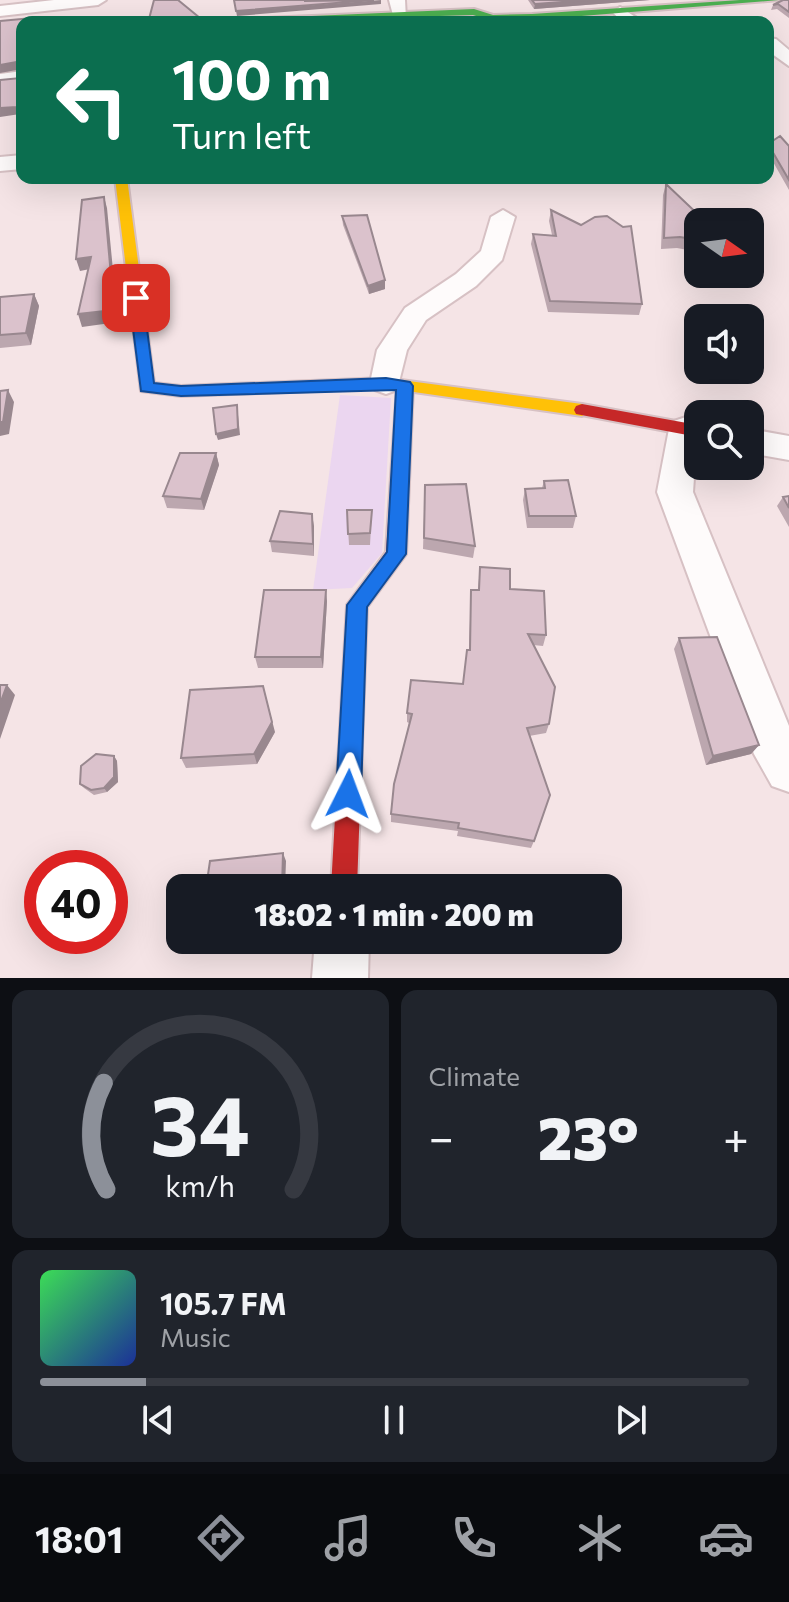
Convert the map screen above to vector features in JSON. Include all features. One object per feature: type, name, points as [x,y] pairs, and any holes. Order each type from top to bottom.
[{"type":"street","points":[[0,11],[98,0],[88,16]]},
{"type":"street","points":[[636,16],[775,0]]},
{"type":"street","points":[[309,16],[398,8],[474,12],[486,16]]},
{"type":"street","points":[[776,43],[789,60]]},
{"type":"street","points":[[122,184],[147,387],[181,391],[395,384],[546,403],[684,429]]},
{"type":"street","points":[[345,874],[357,605],[396,554],[392,350],[415,314],[466,280],[493,254],[503,217]]},
{"type":"street","points":[[764,444],[789,448]]},
{"type":"street","points":[[684,459],[675,492],[770,738],[789,769]]},
{"type":"street","points":[[340,978],[341,954]]},
{"type":"shaded area","points":[[340,395],[391,398],[382,553],[352,588],[313,590]]},
{"type":"building","points":[[154,0],[178,0],[198,16],[150,16]]},
{"type":"building","points":[[234,0],[305,1],[374,0],[236,11]]},
{"type":"building","points":[[532,0],[589,0],[535,4]]},
{"type":"building","points":[[789,0],[789,12],[778,4],[773,5]]},
{"type":"building","points":[[16,20],[16,62],[0,65],[0,21]]},
{"type":"building","points":[[16,78],[16,107],[0,108],[0,80]]},
{"type":"building","points":[[780,136],[789,146],[789,180],[774,154],[774,140]]},
{"type":"building","points":[[666,184],[691,208],[684,208],[684,238],[664,238]]},
{"type":"building","points":[[104,197],[114,310],[78,314],[91,257],[76,259],[82,200]]},
{"type":"building","points":[[551,210],[581,225],[595,217],[607,216],[623,227],[631,226],[642,304],[550,301],[533,234],[556,236]]},
{"type":"building","points":[[367,215],[385,280],[368,286],[342,216]]},
{"type":"building","points":[[34,294],[26,333],[0,335],[0,297]]},
{"type":"building","points":[[8,390],[3,422],[0,422],[0,391]]},
{"type":"building","points":[[237,405],[238,429],[216,434],[213,408]]},
{"type":"building","points":[[180,453],[216,453],[201,499],[163,496]]},
{"type":"building","points":[[568,480],[576,516],[529,516],[525,489],[545,488],[544,481]]},
{"type":"building","points":[[466,484],[475,546],[424,538],[425,485]]},
{"type":"building","points":[[347,510],[372,510],[370,533],[348,534]]},
{"type":"building","points":[[280,511],[312,514],[313,544],[270,541]]},
{"type":"building","points":[[480,567],[510,569],[510,589],[544,591],[546,635],[528,634],[555,687],[549,724],[527,728],[550,795],[534,841],[458,828],[459,823],[391,814],[394,784],[412,714],[407,713],[411,680],[463,684],[467,650],[470,650],[471,590],[479,590]]},
{"type":"building","points":[[264,590],[326,590],[321,657],[255,657]]},
{"type":"building","points":[[717,637],[759,745],[713,756],[679,638]]},
{"type":"building","points":[[0,685],[7,685],[0,704]]},
{"type":"building","points":[[263,686],[272,722],[254,754],[181,758],[190,690]]},
{"type":"building","points":[[96,754],[114,756],[114,777],[104,788],[91,790],[80,784],[81,766]]},
{"type":"building","points":[[283,853],[282,874],[208,874],[210,861]]},
{"type":"traffic: fast","points":[[546,16],[775,0]]},
{"type":"traffic: fast","points":[[381,16],[474,12],[486,16]]},
{"type":"traffic: slow","points":[[122,184],[147,387],[181,391],[386,383],[582,410]]},
{"type":"traffic: jam","points":[[345,874],[357,605],[396,554],[405,386]]},
{"type":"traffic: jam","points":[[582,410],[684,428]]},
{"type":"route","points":[[136,298],[147,387],[181,391],[386,383],[405,386],[397,488],[396,554],[357,605],[348,794]]}]
